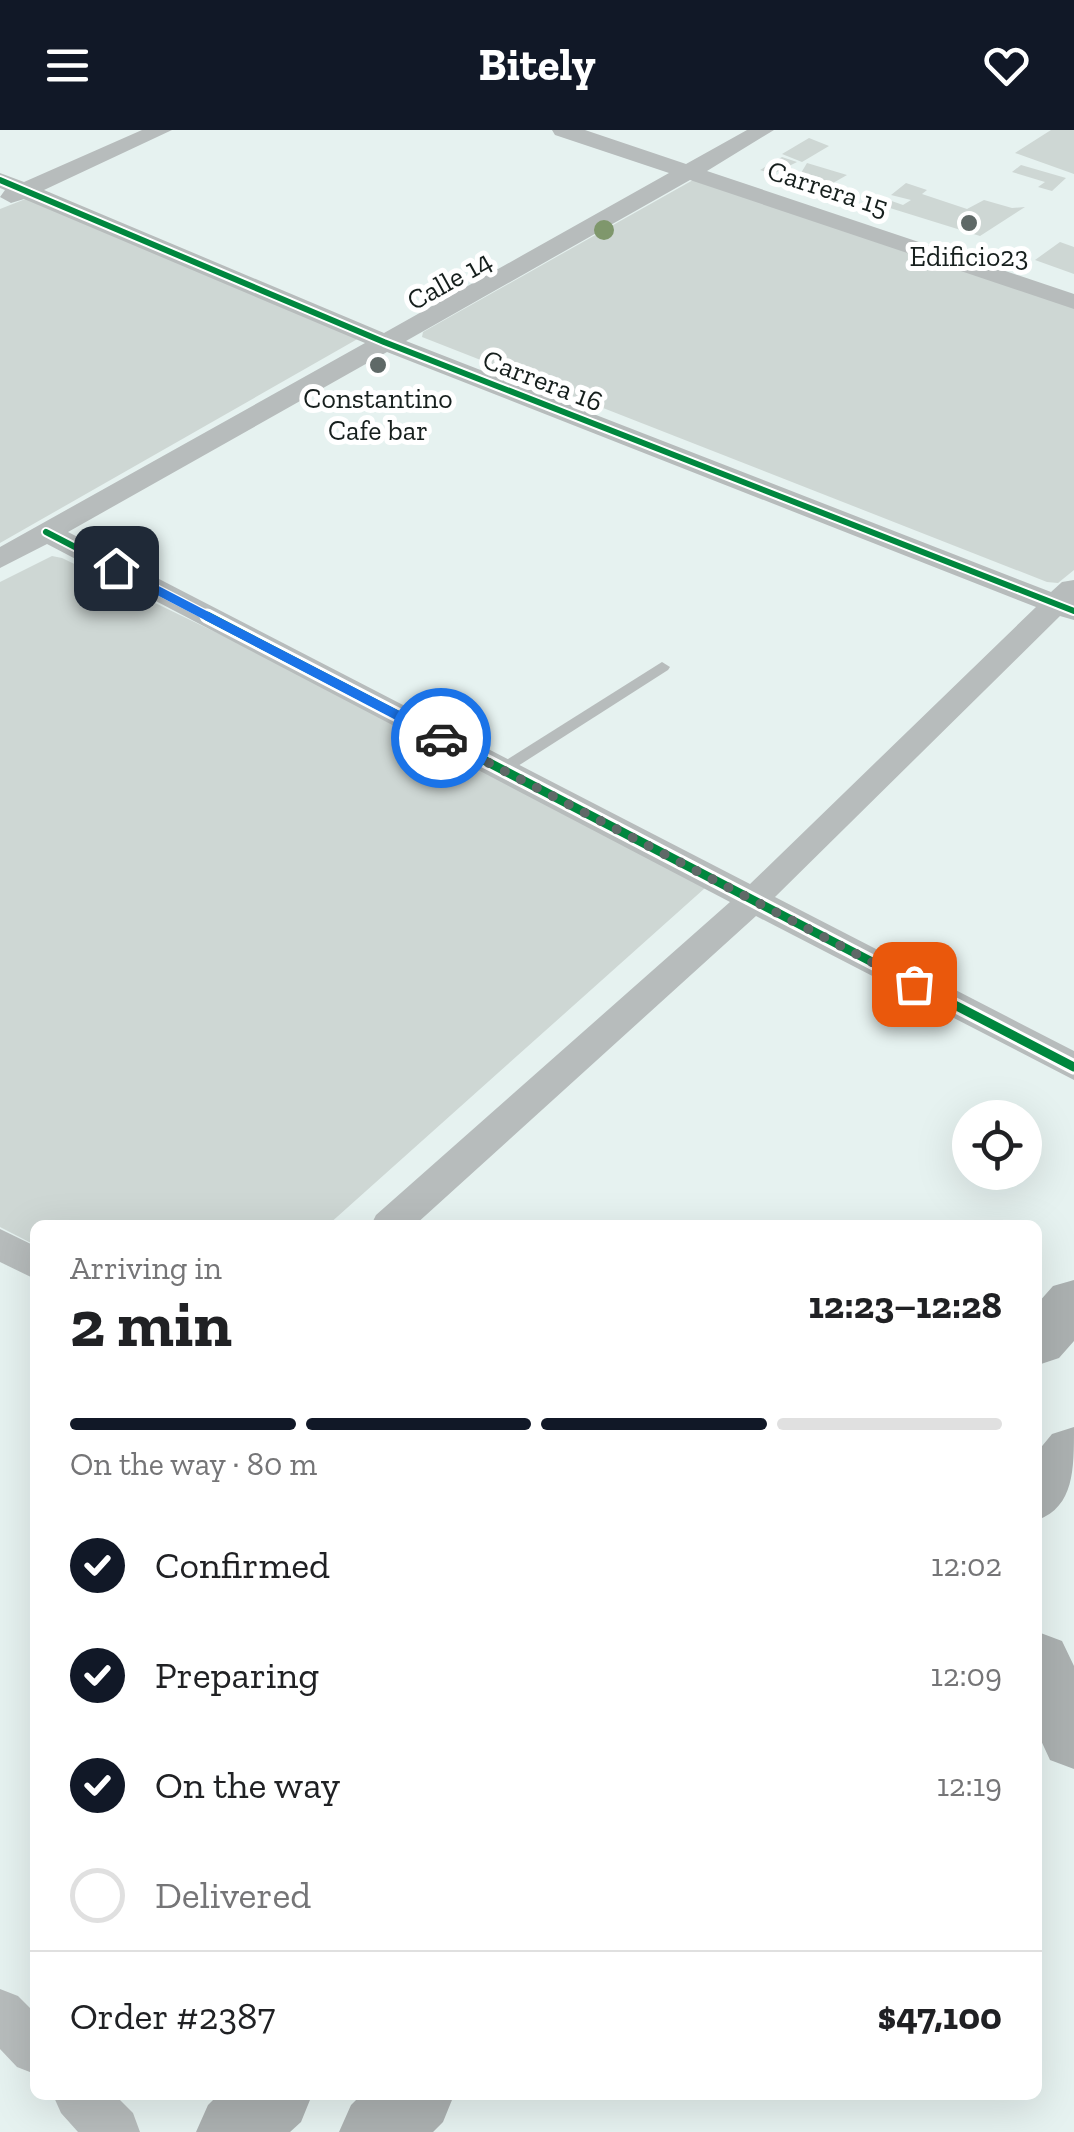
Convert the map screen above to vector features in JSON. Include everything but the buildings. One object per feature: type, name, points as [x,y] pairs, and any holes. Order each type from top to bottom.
[{"type":"main road","points":[[1042,1338],[1074,1302]]},
{"type":"main road","points":[[1042,1490],[1074,1452]]},
{"type":"main road","points":[[1042,1670],[1074,1740]]},
{"type":"main road","points":[[235,2132],[269,2100]]},
{"type":"main road","points":[[378,2132],[411,2100]]},
{"type":"street","points":[[0,202],[12,185],[160,130]]},
{"type":"street","name":"Carrera 15","points":[[562,130],[1074,302]]},
{"type":"street","name":"Calle 14","points":[[0,560],[764,130]]},
{"type":"street","name":"Carrera 16","points":[[12,185],[384,342],[1068,600]]},
{"type":"street","points":[[46,532],[1074,1067]]},
{"type":"street","points":[[396,1220],[753,900],[1068,600]]},
{"type":"street","points":[[0,1244],[30,1261]]},
{"type":"street","points":[[1042,1724],[1074,1740]]},
{"type":"street","points":[[0,2013],[30,2045]]},
{"type":"street","points":[[83,2100],[114,2132]]},
{"type":"lane","points":[[501,769],[662,667]]},
{"type":"cycle path","points":[[0,180],[384,342],[1074,611]]},
{"type":"cycle path","points":[[46,532],[1074,1067]]},
{"type":"way so far","points":[[441,738],[914,984]]},
{"type":"place","name":"Edificio23","points":[[969,223]]},
{"type":"place","name":"Constantino Cafe bar","points":[[378,365]]},
{"type":"route","points":[[116,568],[441,738]]}]
